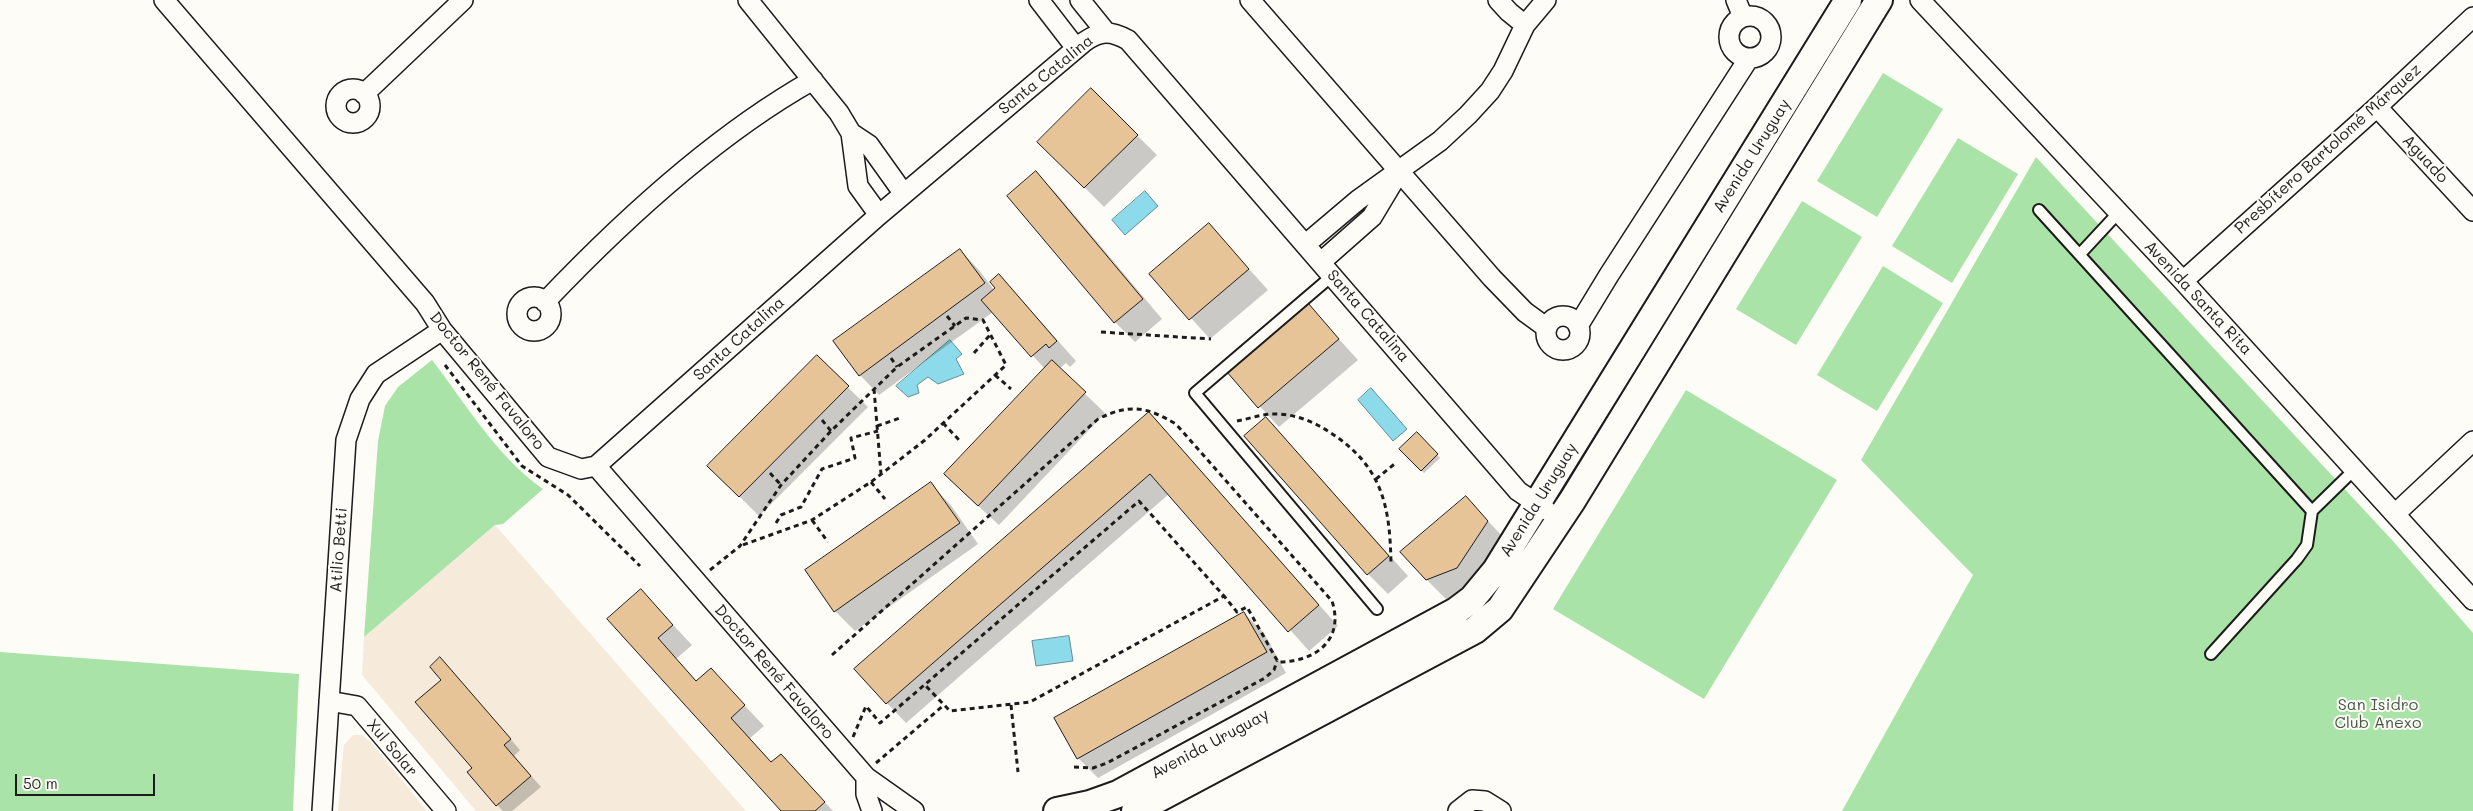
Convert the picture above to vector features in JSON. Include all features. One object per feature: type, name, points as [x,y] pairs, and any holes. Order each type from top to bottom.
[{"type":"main road","name":"Avenida Uruguay","points":[[1057,811],[1090,804],[1118,794],[1456,611],[1485,586],[1848,0]]},
{"type":"main road","name":"Avenida Uruguay","points":[[1136,811],[1475,630],[1500,609],[1560,520],[1879,0]]},
{"type":"street","name":"Doctor René Favaloro","points":[[164,0],[425,303],[442,330],[548,457],[581,469],[596,466],[864,776],[914,811]]},
{"type":"street","points":[[364,94],[463,0]]},
{"type":"street","points":[[748,0],[839,112],[852,133],[858,186],[879,215]]},
{"type":"street","points":[[1039,0],[1076,48]]},
{"type":"street","points":[[1080,0],[1105,31]]},
{"type":"street","points":[[1250,0],[1492,278],[1525,312],[1547,328]]},
{"type":"street","points":[[1498,0],[1525,25]]},
{"type":"street","points":[[1306,244],[1358,200],[1440,141],[1490,91],[1503,71],[1525,25],[1546,0]]},
{"type":"street","name":"Avenida Santa Rita","points":[[1920,0],[2183,281],[2473,600]]},
{"type":"street","points":[[1740,8],[1757,16],[1768,25],[1771,31],[1770,44],[1767,50],[1762,55],[1749,58],[1736,53],[1729,40],[1732,26],[1740,8]]},
{"type":"street","name":"Presbítero Bartolomé Márquez","points":[[2183,281],[2377,107],[2473,17]]},
{"type":"street","name":"Santa Catalina","points":[[596,466],[879,215],[1076,48],[1094,35],[1105,31],[1115,33],[1128,40],[1518,491],[1560,520]]},
{"type":"street","points":[[1578,326],[1609,274],[1749,58]]},
{"type":"street","points":[[545,302],[596,250],[646,204],[756,116],[783,96],[812,80]]},
{"type":"street","name":"Aguado","points":[[2377,107],[2473,211]]},
{"type":"street","points":[[852,133],[869,144],[904,194]]},
{"type":"street","points":[[1327,269],[1372,217],[1399,171]]},
{"type":"street","points":[[1565,316],[1578,326],[1580,331],[1578,341],[1570,349],[1559,349],[1550,344],[1547,339],[1547,328],[1554,319],[1565,316]]},
{"type":"street","name":"Atilio Betti","points":[[322,811],[346,440],[360,400],[376,374],[442,330]]},
{"type":"street","points":[[2395,514],[2473,441]]},
{"type":"street","name":"Xul Solar","points":[[329,701],[358,706],[446,811]]},
{"type":"street","points":[[864,776],[866,794],[872,811]]},
{"type":"street","points":[[1458,811],[1472,800],[1485,801],[1501,811]]},
{"type":"lane","points":[[2039,210],[2312,511]]},
{"type":"lane","points":[[2080,254],[2118,212]]},
{"type":"lane","points":[[1327,269],[1195,393],[1377,608]]},
{"type":"lane","points":[[2211,654],[2297,560],[2307,545],[2312,511],[2354,470]]},
{"type":"path","points":[[947,316],[955,326]]},
{"type":"path","points":[[722,561],[740,546],[781,486],[831,430],[874,388],[897,367],[966,318],[983,320],[1006,365],[943,424],[871,482],[812,520],[740,546]]},
{"type":"path","points":[[1101,332],[1211,339]]},
{"type":"path","points":[[974,354],[990,335]]},
{"type":"path","points":[[891,358],[897,367]]},
{"type":"path","points":[[995,375],[1011,389]]},
{"type":"path","points":[[874,388],[881,474]]},
{"type":"path","points":[[832,655],[1098,419],[1111,413],[1147,409],[1176,424],[1332,601],[1336,614],[1336,628],[1331,638],[1320,650],[1295,662],[1277,661]]},
{"type":"path","points":[[1222,424],[1270,414],[1292,415],[1319,424],[1343,440],[1362,458],[1376,479],[1390,525],[1391,564]]},
{"type":"path","points":[[776,523],[781,515],[801,507],[822,469],[855,458],[851,438],[900,418]]},
{"type":"path","points":[[822,420],[831,430]]},
{"type":"path","points":[[943,424],[960,441]]},
{"type":"path","points":[[1376,479],[1397,462]]},
{"type":"path","points":[[770,473],[781,486]]},
{"type":"path","points":[[871,482],[885,499]]},
{"type":"path","points":[[846,754],[866,706],[880,723],[1139,502],[1237,612],[1247,607],[1277,661],[1274,670],[1265,678],[1107,763],[1092,768],[1074,767]]},
{"type":"path","points":[[812,520],[828,542]]},
{"type":"path","points":[[924,684],[950,711],[1030,702],[1224,596]]},
{"type":"path","points":[[1011,704],[1018,772]]},
{"type":"path","points":[[864,776],[944,705]]},
{"type":"shaded area","points":[[495,525],[746,811],[476,811],[362,675],[364,637]]},
{"type":"shaded area","points":[[353,735],[362,735],[371,742],[427,811],[338,811],[344,745]]},
{"type":"green space","points":[[1883,73],[1943,109],[1877,217],[1817,181]]},
{"type":"green space","points":[[1958,138],[2018,174],[1952,283],[1892,246]]},
{"type":"green space","name":"San Isidro Club Anexo","points":[[2036,157],[2392,540],[2473,633],[2473,811],[1842,811],[1973,575],[1861,460]]},
{"type":"green space","points":[[1802,201],[1862,237],[1796,345],[1736,309]]},
{"type":"green space","points":[[1883,266],[1943,303],[1877,411],[1817,375]]},
{"type":"green space","points":[[432,360],[497,446],[511,462],[543,489],[503,524],[495,525],[364,637],[378,441],[385,406],[398,387]]},
{"type":"green space","points":[[1686,390],[1837,480],[1704,699],[1553,609]]},
{"type":"green space","points":[[0,652],[299,674],[293,811],[0,811]]},
{"type":"water","points":[[1145,191],[1158,206],[1125,235],[1112,220]]},
{"type":"water","points":[[950,340],[962,354],[956,359],[964,374],[938,384],[928,377],[917,385],[919,393],[908,397],[896,386]]},
{"type":"water","points":[[1371,388],[1407,429],[1393,441],[1358,400]]},
{"type":"water","points":[[1069,636],[1073,661],[1036,666],[1032,641]]},
{"type":"building","points":[[1091,88],[1138,135],[1084,188],[1037,142]]},
{"type":"building","points":[[1036,171],[1143,299],[1114,323],[1007,196]]},
{"type":"building","points":[[1209,223],[1249,269],[1189,320],[1149,274]]},
{"type":"building","points":[[960,249],[985,283],[859,376],[833,341]]},
{"type":"building","points":[[999,274],[1057,341],[1049,348],[1046,344],[1031,357],[981,300],[995,288],[990,282]]},
{"type":"building","points":[[1308,303],[1339,339],[1258,408],[1227,372]]},
{"type":"building","points":[[817,355],[849,386],[739,497],[707,466]]},
{"type":"building","points":[[1052,360],[1086,392],[978,506],[944,474]]},
{"type":"building","points":[[1149,412],[1319,605],[1288,632],[1150,474],[886,704],[854,669]]},
{"type":"building","points":[[1266,417],[1389,556],[1367,575],[1244,436]]},
{"type":"building","points":[[1417,432],[1438,454],[1421,471],[1399,449]]},
{"type":"building","points":[[931,482],[960,523],[834,612],[805,570]]},
{"type":"building","points":[[1466,496],[1488,521],[1457,568],[1426,580],[1400,552]]},
{"type":"building","points":[[641,589],[673,625],[658,638],[696,681],[711,668],[745,705],[731,718],[771,762],[781,754],[825,802],[815,811],[781,811],[607,619]]},
{"type":"building","points":[[1244,612],[1267,652],[1077,759],[1054,718]]},
{"type":"building","points":[[440,657],[511,739],[504,745],[531,776],[496,806],[467,772],[472,768],[415,702],[441,680],[430,667]]}]
